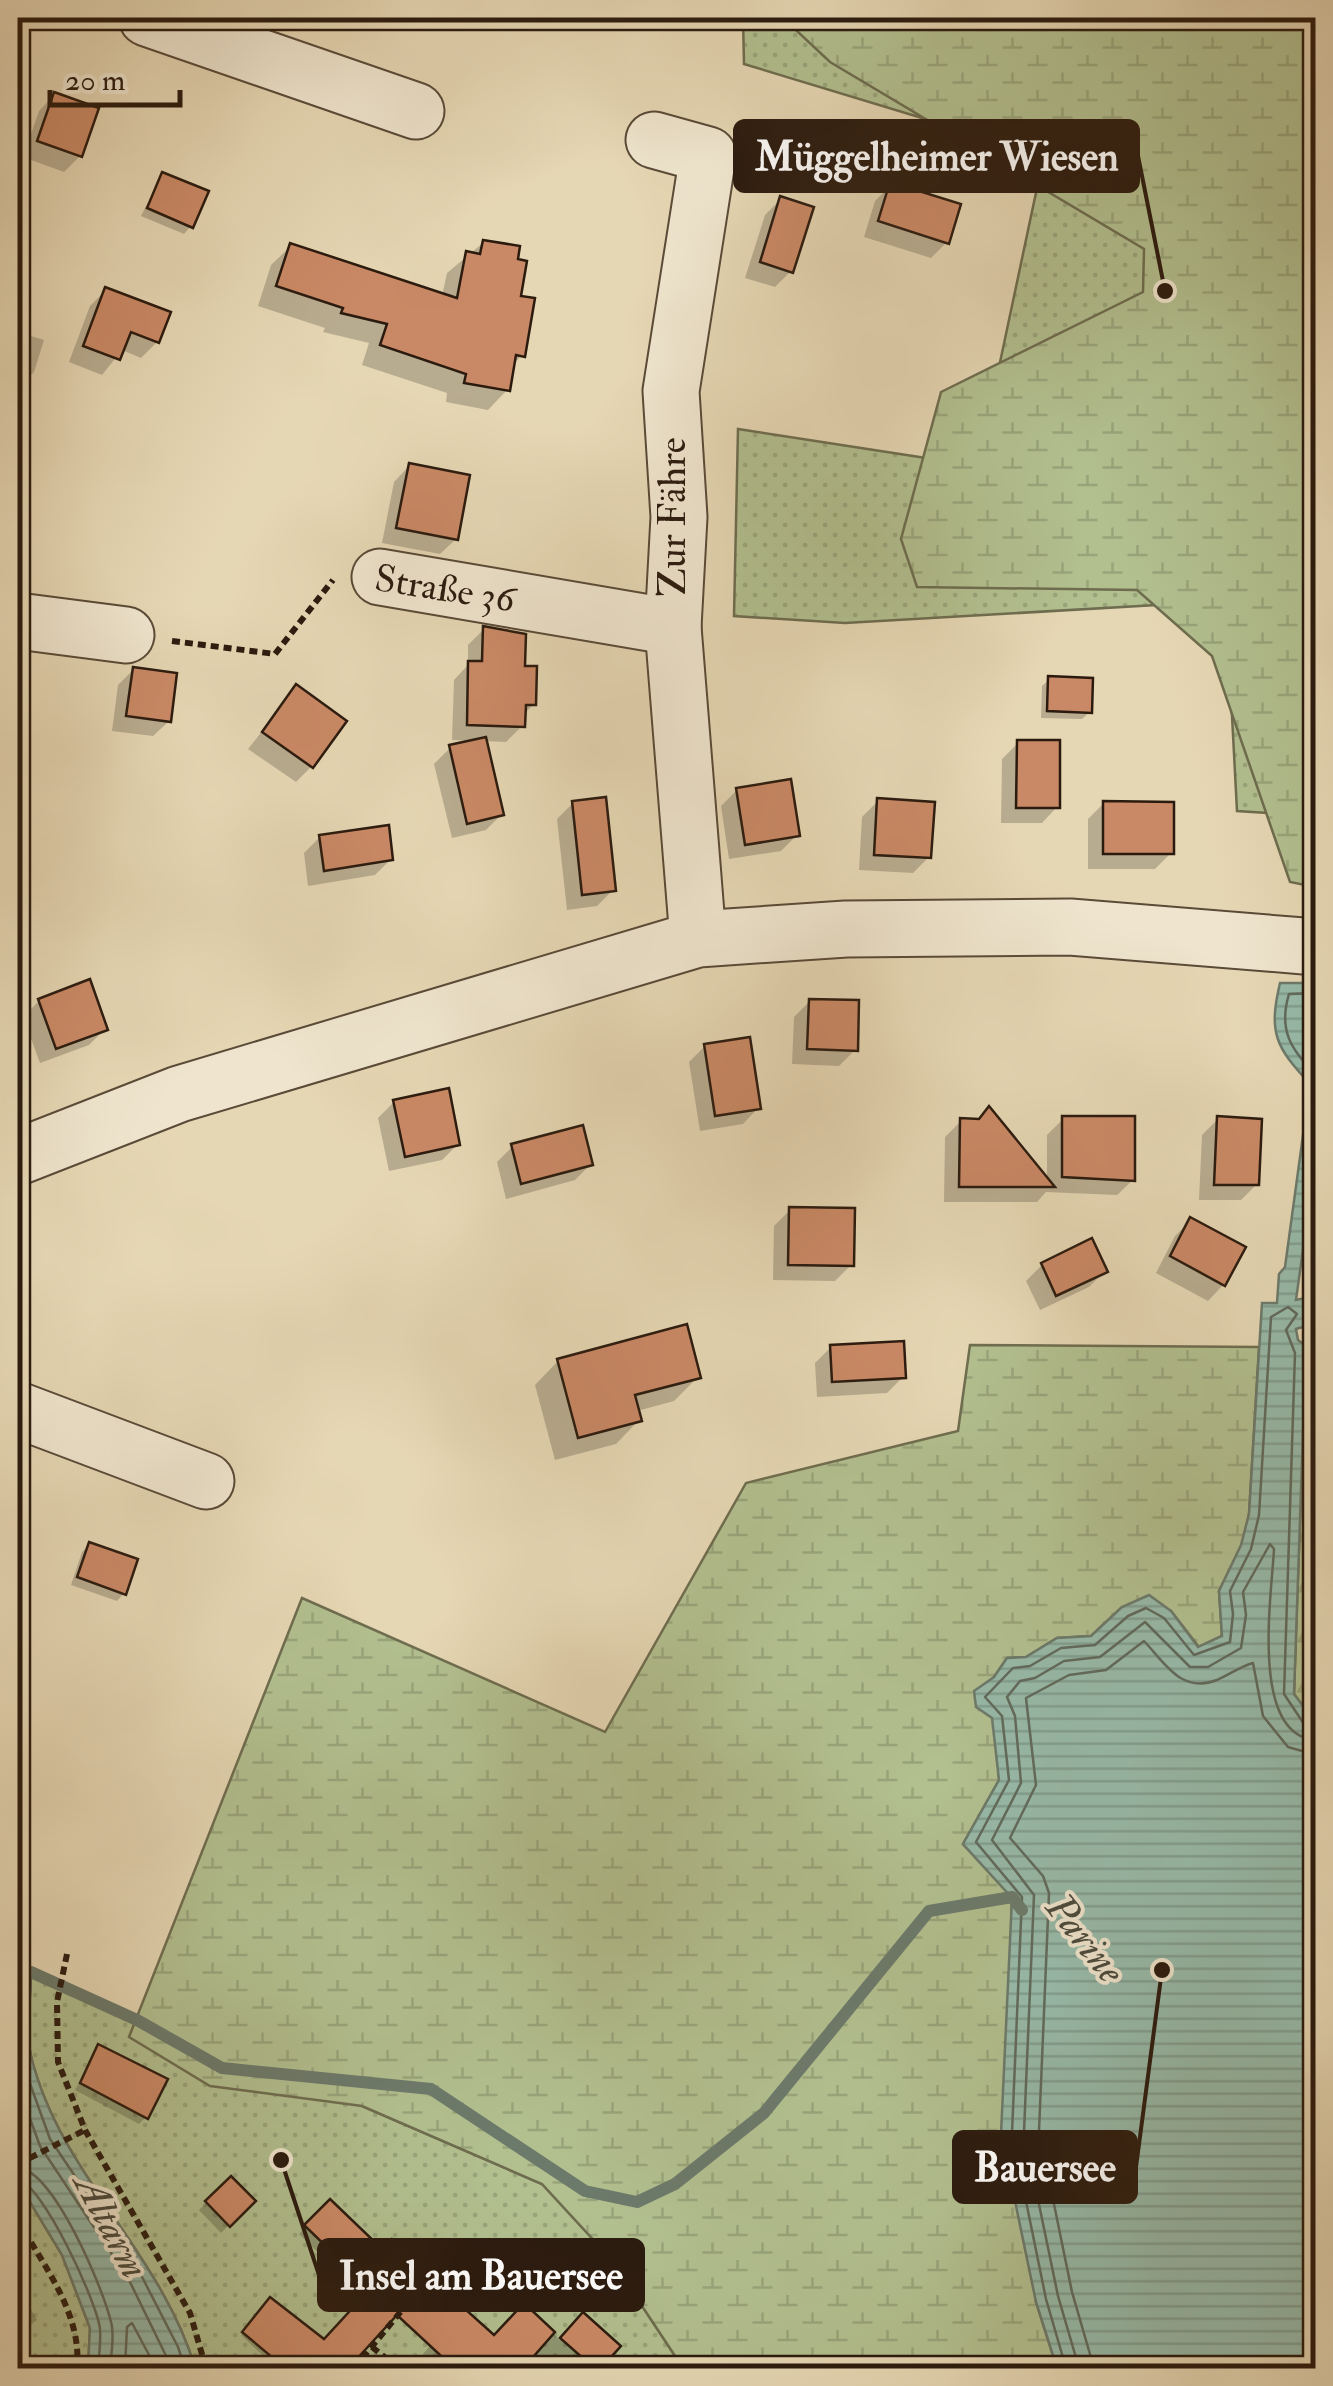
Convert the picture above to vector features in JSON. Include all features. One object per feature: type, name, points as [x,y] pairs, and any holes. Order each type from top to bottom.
[{"type":"street","points":[[148,18],[416,111]]},
{"type":"street","name":"Zur Fähre","points":[[654,140],[708,154],[671,391],[679,517],[673,627],[698,939]]},
{"type":"street","name":"Straße 36","points":[[380,577],[673,627]]},
{"type":"street","points":[[18,621],[126,635]]},
{"type":"street","points":[[18,1157],[179,1094],[698,939],[846,929],[1070,927],[1316,947]]},
{"type":"street","points":[[18,1410],[206,1481]]},
{"type":"path","name":"Straße 36","points":[[126,635],[276,654],[339,572],[380,577]]},
{"type":"path","points":[[67,1954],[57,2002],[58,2062],[85,2130],[190,2313],[206,2368]]},
{"type":"path","points":[[18,2164],[85,2130]]},
{"type":"path","points":[[18,2220],[74,2321],[80,2341],[77,2368]]},
{"type":"path","points":[[354,2368],[446,2257]]},
{"type":"path","points":[[372,2347],[398,2368]]},
{"type":"green space","points":[[743,18],[1315,18],[1315,816],[1237,811],[1226,601],[845,623],[734,616],[738,429],[978,466],[1044,155],[744,64]]},
{"type":"green space","points":[[783,18],[1315,18],[1315,887],[1290,882],[1212,656],[1137,590],[917,587],[901,539],[941,392],[1143,292],[1144,249],[830,62]]},
{"type":"green space","points":[[970,1345],[1259,1347],[1249,1514],[1242,1545],[1219,1591],[1222,1636],[1199,1647],[1171,1611],[1122,1607],[1091,1636],[1057,1638],[1026,1657],[1007,1658],[994,1677],[999,1780],[963,1844],[1012,1897],[1009,2017],[1036,2302],[1057,2368],[683,2368],[611,2259],[542,2184],[362,2106],[210,2086],[129,2037],[302,1598],[605,1732],[746,1483],[958,1431]]},
{"type":"green space","points":[[1306,1346],[1315,1346],[1315,1723],[1294,1694]]},
{"type":"green space","points":[[31,1972],[137,2020],[362,2106],[542,2184],[611,2259],[683,2368],[195,2368],[180,2327],[159,2288],[86,2176],[45,2098],[29,2046]]},
{"type":"green space","points":[[18,2182],[62,2255],[90,2328],[88,2368],[18,2368]]},
{"type":"water","name":"Parine","points":[[1280,983],[1316,983],[1316,1156],[1296,1300],[1315,1296],[1316,1323],[1296,1329],[1298,1340],[1306,1346],[1294,1694],[1316,1723],[1315,2368],[1057,2368],[1036,2302],[1001,2134],[1012,1898],[963,1844],[999,1780],[992,1718],[976,1707],[974,1691],[994,1677],[1007,1658],[1026,1657],[1057,1638],[1091,1636],[1122,1607],[1149,1595],[1171,1611],[1198,1647],[1222,1636],[1219,1591],[1241,1545],[1249,1514],[1262,1303],[1277,1303],[1279,1274],[1285,1267],[1310,1084],[1289,1060],[1278,1039],[1275,1015]]},
{"type":"water","name":"Altarm","points":[[18,1965],[31,1972],[29,2046],[45,2098],[86,2176],[159,2288],[180,2327],[195,2368],[88,2368],[90,2328],[62,2255],[18,2182]]},
{"type":"building","points":[[54,92],[99,108],[82,157],[37,141]]},
{"type":"building","points":[[162,172],[209,191],[193,228],[147,208]]},
{"type":"building","points":[[890,182],[961,204],[949,244],[878,221]]},
{"type":"building","points":[[780,196],[814,207],[793,273],[760,262]]},
{"type":"building","points":[[483,240],[520,246],[518,259],[527,261],[521,296],[535,298],[525,357],[516,355],[510,391],[464,383],[466,374],[380,345],[387,324],[341,313],[343,308],[276,286],[290,243],[457,298],[466,251],[480,254]]},
{"type":"building","points":[[105,287],[171,312],[159,343],[131,332],[120,360],[83,346]]},
{"type":"building","points":[[409,463],[470,475],[458,540],[396,528]]},
{"type":"building","points":[[483,626],[526,634],[525,666],[537,666],[536,705],[526,705],[525,727],[467,725],[468,661],[482,661]]},
{"type":"building","points":[[133,667],[177,673],[171,722],[126,716]]},
{"type":"building","points":[[1048,676],[1093,678],[1092,713],[1047,711]]},
{"type":"building","points":[[296,684],[347,721],[313,768],[262,732]]},
{"type":"building","points":[[486,737],[504,815],[467,824],[449,745]]},
{"type":"building","points":[[1017,740],[1060,740],[1060,808],[1016,808]]},
{"type":"building","points":[[791,779],[800,836],[745,845],[736,788]]},
{"type":"building","points":[[606,797],[616,891],[582,895],[572,801]]},
{"type":"building","points":[[877,798],[935,802],[931,858],[874,855]]},
{"type":"building","points":[[1103,801],[1174,802],[1174,854],[1103,854]]},
{"type":"building","points":[[389,825],[393,860],[324,871],[319,835]]},
{"type":"building","points":[[90,979],[108,1030],[56,1049],[38,999]]},
{"type":"building","points":[[809,999],[859,1000],[858,1051],[807,1049]]},
{"type":"building","points":[[750,1037],[761,1109],[715,1116],[704,1044]]},
{"type":"building","points":[[449,1088],[460,1145],[405,1157],[393,1100]]},
{"type":"building","points":[[989,1106],[1055,1187],[959,1187],[960,1118],[979,1119]]},
{"type":"building","points":[[1062,1116],[1135,1116],[1135,1181],[1062,1177]]},
{"type":"building","points":[[1217,1116],[1262,1119],[1259,1185],[1214,1185]]},
{"type":"building","points":[[583,1125],[593,1165],[521,1184],[511,1144]]},
{"type":"building","points":[[789,1207],[855,1208],[854,1266],[788,1265]]},
{"type":"building","points":[[1190,1217],[1246,1247],[1225,1286],[1170,1256]]},
{"type":"building","points":[[1092,1238],[1108,1272],[1056,1296],[1041,1263]]},
{"type":"building","points":[[687,1324],[701,1378],[635,1395],[642,1421],[578,1438],[557,1359]]},
{"type":"building","points":[[904,1341],[906,1378],[832,1382],[830,1345]]},
{"type":"building","points":[[89,1542],[138,1559],[126,1595],[77,1577]]},
{"type":"building","points":[[98,2044],[168,2079],[148,2119],[80,2083]]},
{"type":"building","points":[[231,2176],[256,2201],[230,2227],[205,2201]]},
{"type":"building","points":[[330,2199],[383,2250],[392,2239],[419,2260],[416,2265],[494,2335],[524,2303],[555,2332],[527,2364],[532,2368],[454,2368],[397,2315],[354,2362],[362,2368],[285,2368],[242,2332],[270,2297],[324,2339],[370,2289],[304,2225]]},
{"type":"building","points":[[583,2312],[621,2346],[601,2368],[594,2368],[560,2338]]},
{"type":"waterway","name":"Parine","points":[[18,1973],[31,1972],[137,2020],[222,2068],[431,2089],[585,2191],[637,2202],[675,2184],[764,2113],[929,1911],[1012,1897],[1022,1910]]},
{"type":"place","name":"Müggelheimer Wiesen","points":[[1165,291]]},
{"type":"place","name":"Bauersee","points":[[1162,1970]]},
{"type":"place","name":"Insel am Bauersee","points":[[281,2160]]}]
